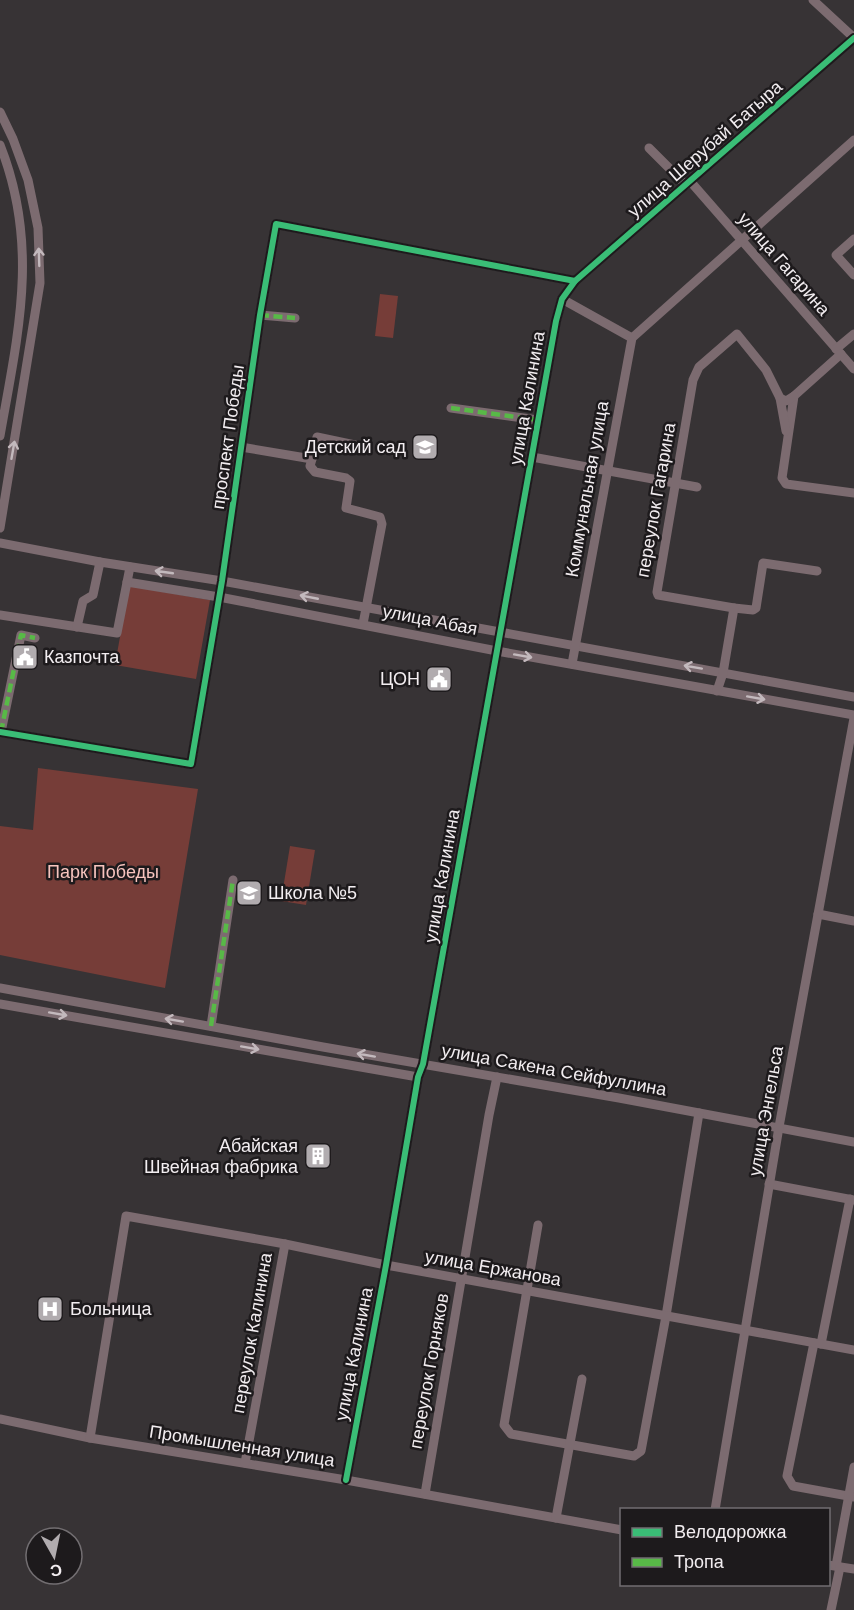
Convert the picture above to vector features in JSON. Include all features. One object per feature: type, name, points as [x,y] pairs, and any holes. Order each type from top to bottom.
[{"type":"street","points":[[813,0],[854,38]]},
{"type":"street","name":"улица Шерубай Батыра","points":[[575,281],[854,38]]},
{"type":"street","points":[[0,112],[14,139],[28,180],[38,228],[40,283],[0,528]]},
{"type":"street","points":[[562,299],[632,338],[854,140]]},
{"type":"street","points":[[0,145],[13,182],[22,228],[24,282],[0,436]]},
{"type":"street","name":"улица Гагарина","points":[[650,148],[688,183],[741,240],[854,369]]},
{"type":"street","name":"проспект Победы","points":[[1,732],[191,764],[222,581],[260,315],[276,224],[575,281]]},
{"type":"street","points":[[854,239],[836,255],[854,275]]},
{"type":"street","name":"улица Калинина","points":[[346,1480],[556,321],[562,299],[575,281]]},
{"type":"street","points":[[260,315],[295,318]]},
{"type":"street","points":[[18,330],[33,331]]},
{"type":"street","name":"переулок Гагарина","points":[[734,608],[657,594],[693,380],[699,367],[737,334],[766,370],[780,398]]},
{"type":"street","points":[[780,398],[786,401],[794,396],[854,334]]},
{"type":"street","name":"Коммунальная улица","points":[[572,664],[632,338]]},
{"type":"street","points":[[794,396],[783,481],[854,493]]},
{"type":"street","points":[[780,398],[787,439]]},
{"type":"street","points":[[451,408],[473,406],[538,420]]},
{"type":"street","points":[[0,543],[366,608],[381,520],[380,517],[346,508],[350,481],[346,478],[315,472],[310,466],[319,426]]},
{"type":"street","points":[[317,438],[355,445]]},
{"type":"street","points":[[241,447],[312,459]]},
{"type":"street","points":[[532,457],[697,486]]},
{"type":"street","points":[[77,627],[82,601],[93,595],[100,562]]},
{"type":"street","points":[[717,691],[723,673],[734,608],[753,610],[756,608],[763,563],[817,572]]},
{"type":"street","points":[[0,615],[117,633],[130,567]]},
{"type":"street","points":[[127,582],[363,624]]},
{"type":"street","name":"улица Абая","points":[[854,697],[366,608],[363,624],[854,717]]},
{"type":"street","points":[[9,633],[35,638]]},
{"type":"street","points":[[1,732],[21,635]]},
{"type":"street","name":"улица Энгельса","points":[[715,1508],[779,1127],[854,717]]},
{"type":"street","points":[[211,1026],[233,880]]},
{"type":"street","points":[[818,915],[854,921]]},
{"type":"street","name":"улица Сакена Сейфуллина","points":[[0,988],[854,1142]]},
{"type":"street","points":[[0,1004],[418,1077]]},
{"type":"street","points":[[84,1018],[86,1004]]},
{"type":"street","name":"переулок Горняков","points":[[425,1494],[497,1077]]},
{"type":"street","points":[[538,1225],[504,1425],[511,1434],[634,1456],[640,1451],[666,1316],[699,1113]]},
{"type":"street","points":[[770,1184],[852,1200],[787,1476],[793,1486],[851,1497]]},
{"type":"street","name":"улица Ержанова","points":[[90,1438],[126,1216],[854,1350]]},
{"type":"street","name":"переулок Калинина","points":[[245,1462],[285,1244]]},
{"type":"street","points":[[556,1518],[582,1379]]},
{"type":"street","name":"Промышленная улица","points":[[0,1419],[90,1438],[245,1462],[620,1530]]},
{"type":"street","points":[[831,1610],[835,1566],[851,1497],[854,1467]]},
{"type":"street","points":[[835,1566],[854,1569]]},
{"type":"green space","points":[[380,294],[398,296],[393,338],[375,336]]},
{"type":"green space","points":[[129,586],[210,600],[196,679],[115,665]]},
{"type":"green space","name":"Парк Победы","points":[[38,768],[198,789],[165,988],[0,955],[0,826],[33,830]]},
{"type":"green space","points":[[290,846],[315,850],[306,905],[281,901]]},
{"type":"marked path","points":[[260,315],[295,318]]},
{"type":"marked path","points":[[451,408],[538,420]]},
{"type":"marked path","points":[[1,732],[21,635],[35,638]]},
{"type":"marked path","points":[[211,1026],[233,880]]},
{"type":"cycle path","points":[[346,1480],[556,321],[562,299],[575,281],[854,38]]},
{"type":"cycle path","points":[[0,732],[191,764],[222,581],[260,315],[276,224],[575,281]]},
{"type":"place","name":"Детский сад","points":[[425,447]]},
{"type":"place","name":"Казпочта","points":[[25,657]]},
{"type":"place","name":"ЦОН","points":[[439,679]]},
{"type":"place","name":"Школа №5","points":[[249,893]]},
{"type":"place","name":"Абайская Швейная фабрика","points":[[318,1156]]},
{"type":"place","name":"Больница","points":[[50,1309]]}]
